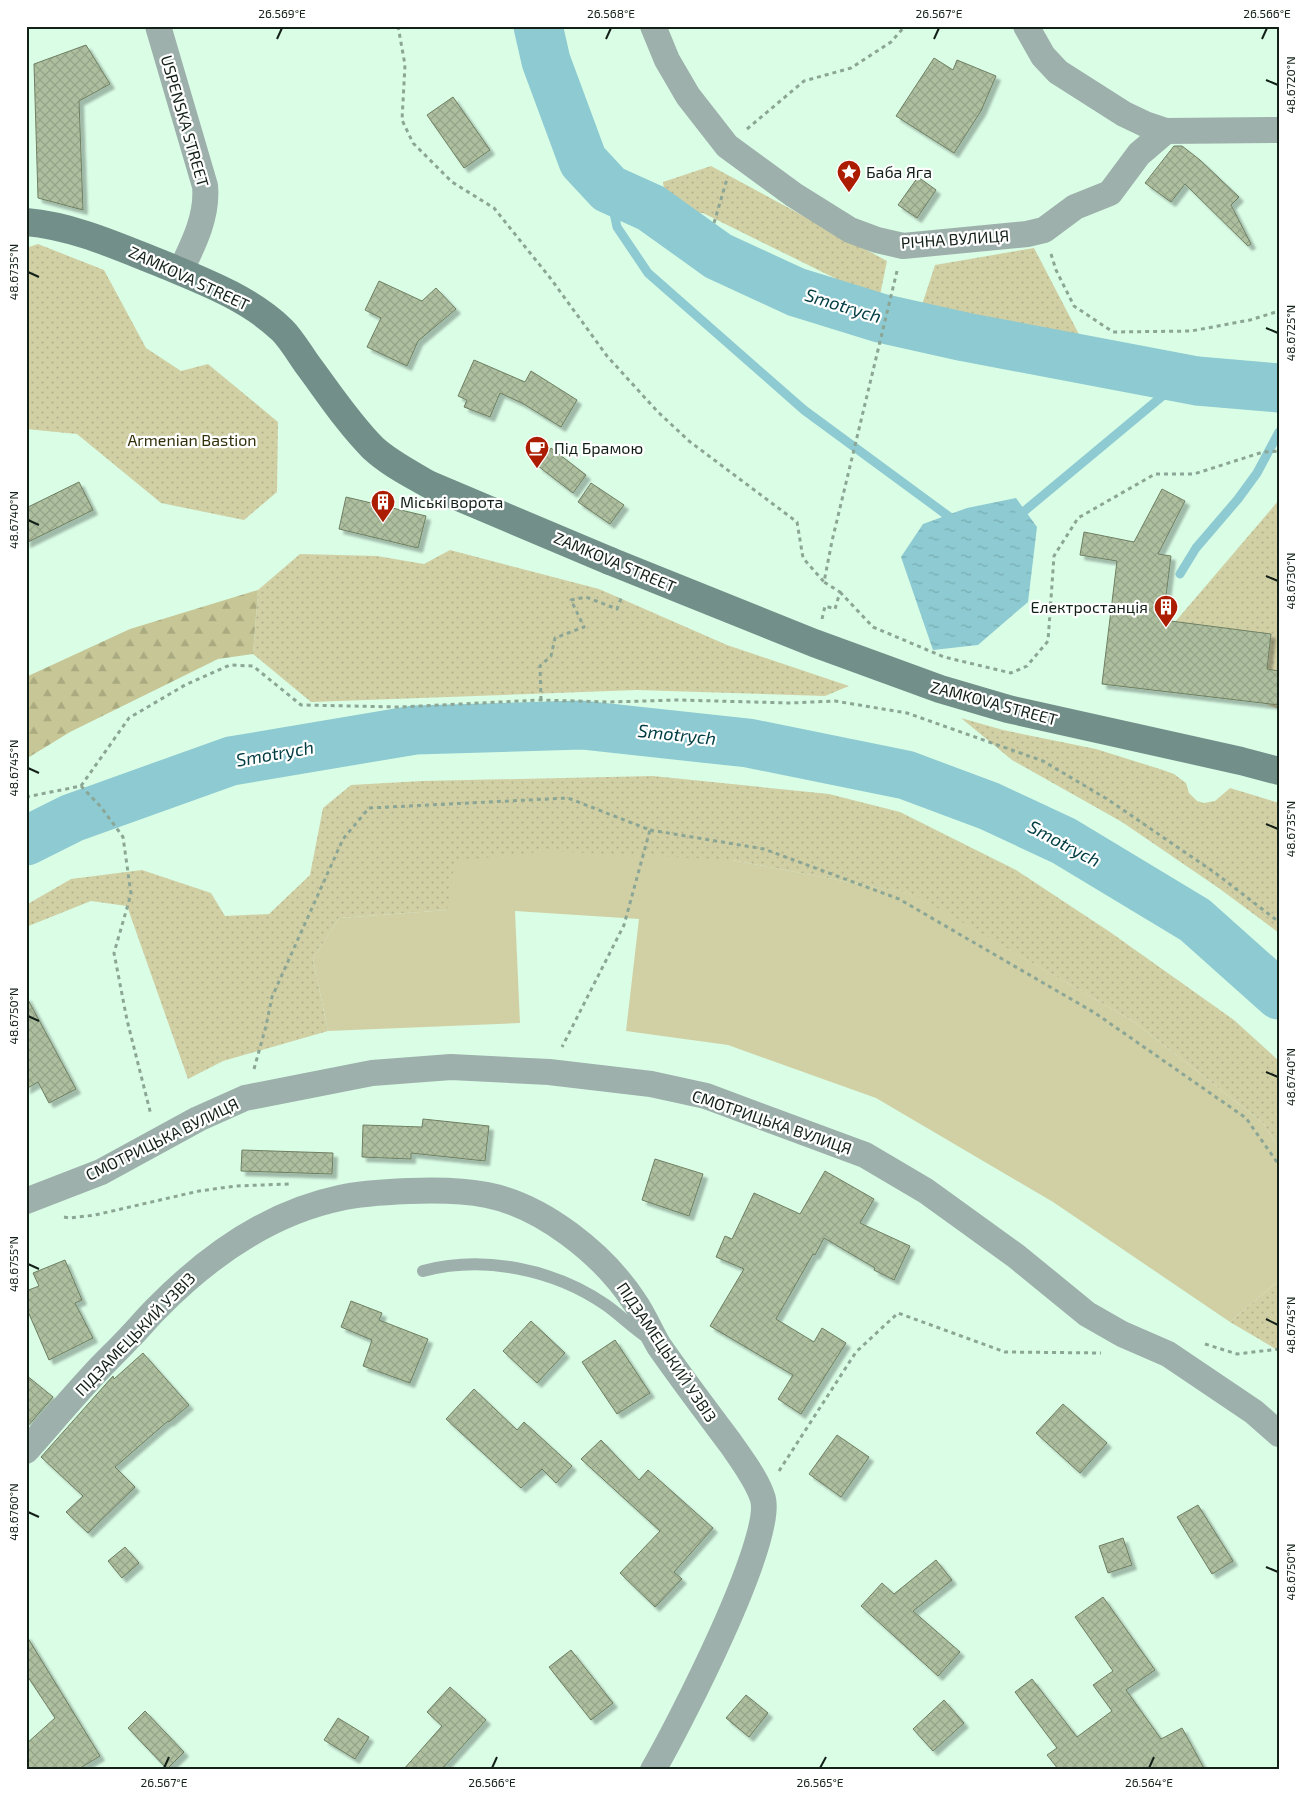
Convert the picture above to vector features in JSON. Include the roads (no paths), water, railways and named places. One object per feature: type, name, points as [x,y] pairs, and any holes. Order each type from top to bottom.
[{"type":"main road","name":"ZAMKOVA STREET","points":[[26,222],[48,224],[73,230],[235,296],[265,314],[284,332],[348,420],[374,449],[430,485],[814,643],[940,689],[1008,709],[1279,771]]},
{"type":"street","name":"USPENSKA STREET","points":[[158,26],[202,177],[206,199],[199,229],[180,272]]},
{"type":"street","name":"РІЧНА ВУЛИЦЯ","points":[[653,26],[667,60],[688,96],[727,146],[794,195],[850,230],[877,240],[903,246],[1028,234],[1044,230],[1075,207],[1110,193],[1139,154],[1166,132]]},
{"type":"street","points":[[1026,26],[1043,56],[1058,72],[1124,114],[1145,124],[1166,132],[1279,130]]},
{"type":"street","name":"СМОТРИЦЬКА ВУЛИЦЯ","points":[[34,1198],[101,1172],[198,1119],[245,1098],[372,1072],[451,1067],[549,1072],[651,1084],[706,1096],[866,1155],[926,1191],[1016,1256],[1087,1314],[1122,1334],[1168,1354],[1254,1412],[1279,1434]]},
{"type":"street","name":"ПІДЗАМЕЦЬКИЙ УЗВІЗ","points":[[26,1451],[94,1373],[153,1312],[199,1269],[247,1236],[271,1223],[319,1203],[342,1197],[433,1190],[489,1195],[517,1204],[543,1216],[570,1236],[617,1278],[635,1302],[659,1344],[746,1466],[763,1497],[765,1511],[749,1567],[723,1630],[676,1728],[653,1770]]},
{"type":"lane","points":[[423,1271],[442,1266],[464,1264],[508,1267],[543,1274],[572,1285],[605,1305],[636,1330],[659,1344]]},
{"type":"water","points":[[1016,498],[1037,527],[1028,602],[978,645],[933,650],[901,557],[923,524],[967,508]]},
{"type":"waterway","name":"Smotrych","points":[[538,26],[546,61],[583,161],[609,189],[651,208],[718,256],[796,292],[880,318],[965,337],[1197,381],[1279,388]]},
{"type":"waterway","points":[[609,189],[617,227],[648,273],[804,410],[955,521]]},
{"type":"waterway","points":[[1016,518],[1184,378]]},
{"type":"waterway","points":[[1180,574],[1196,548],[1238,499],[1257,473],[1279,432]]},
{"type":"waterway","name":"Smotrych","points":[[26,841],[72,818],[231,761],[415,730],[582,725],[748,743],[906,775],[989,806],[1064,841],[1195,920],[1279,995]]},
{"type":"place","name":"Баба Яга","points":[[849,193]]},
{"type":"place","name":"Під Брамою","points":[[537,469]]},
{"type":"place","name":"Міські ворота","points":[[383,523]]},
{"type":"place","name":"Електростанція","points":[[1166,628]]},
{"type":"park label","name":"Armenian Bastion","points":[[192,440]]}]
